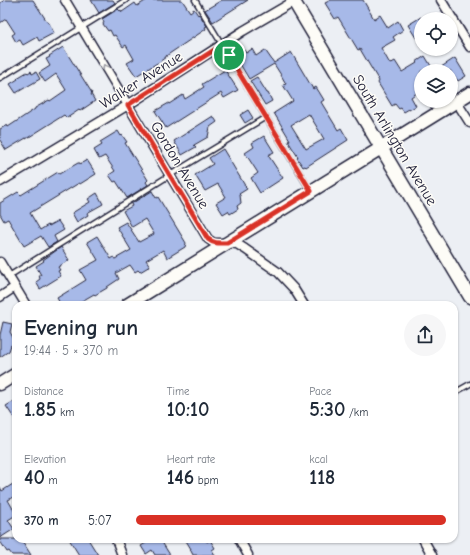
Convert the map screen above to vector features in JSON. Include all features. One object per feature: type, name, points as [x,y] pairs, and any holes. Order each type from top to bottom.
[{"type":"street","name":"Gordon Avenue","points":[[66,0],[208,239],[214,243],[237,244],[241,246],[278,272],[294,289],[302,301]]},
{"type":"street","name":"Walker Avenue","points":[[0,182],[128,105],[294,0]]},
{"type":"street","name":"South Arlington Avenue","points":[[294,0],[470,297]]},
{"type":"street","points":[[441,0],[470,47]]},
{"type":"street","points":[[458,100],[470,92]]},
{"type":"street","points":[[458,104],[470,123]]},
{"type":"street","points":[[133,301],[445,108]]},
{"type":"street","points":[[0,262],[24,301]]},
{"type":"street","points":[[0,297],[15,287]]},
{"type":"street","points":[[0,384],[12,376]]},
{"type":"street","points":[[118,543],[122,555]]},
{"type":"street","points":[[240,543],[248,555]]},
{"type":"street","points":[[425,543],[432,555]]},
{"type":"lane","points":[[0,78],[126,0]]},
{"type":"lane","points":[[195,0],[311,191]]},
{"type":"lane","points":[[8,276],[266,117]]},
{"type":"lane","points":[[458,391],[470,384]]},
{"type":"building","points":[[5,0],[33,0],[54,33],[39,41],[37,37],[23,45],[20,40],[16,42],[12,35],[15,33],[6,19],[0,23],[0,3]]},
{"type":"building","points":[[91,0],[113,0],[115,3],[99,13]]},
{"type":"building","points":[[147,0],[182,0],[190,12],[194,9],[198,15],[199,14],[207,26],[205,27],[206,29],[136,76],[127,63],[134,59],[126,45],[123,47],[115,35],[113,36],[110,30],[108,31],[103,24],[104,22],[102,19],[118,9],[122,12],[135,3],[137,6]]},
{"type":"building","points":[[222,0],[248,0],[213,22],[205,10]]},
{"type":"building","points":[[331,0],[363,0],[374,19],[380,15],[388,28],[398,21],[403,30],[393,37],[395,40],[381,48],[390,64],[395,61],[402,72],[414,65],[414,95],[411,97],[414,102],[414,107],[404,112],[395,104],[392,106],[360,49],[358,50],[338,17],[335,19],[325,3]]},
{"type":"building","points":[[414,21],[414,35],[408,25]]},
{"type":"building","points":[[63,47],[92,93],[91,94],[95,101],[67,118],[64,115],[6,150],[0,140],[0,129],[7,125],[8,127],[35,108],[49,100],[50,101],[66,90],[56,74],[45,82],[39,73],[50,66],[46,59]]},
{"type":"building","points":[[252,49],[256,56],[265,50],[274,63],[291,52],[313,89],[316,87],[324,100],[321,102],[338,130],[341,128],[348,140],[306,167],[303,167],[288,141],[290,140],[274,113],[293,101],[283,85],[286,84],[274,64],[249,79],[236,55],[244,50],[246,53]],"holes":[[[309,114],[324,139],[306,149],[291,125]]]},
{"type":"building","points":[[425,56],[430,64],[415,64],[417,63],[416,62]]},
{"type":"building","points":[[455,58],[466,76],[458,81],[458,64],[446,64]]},
{"type":"building","points":[[225,70],[238,90],[224,98],[221,93],[166,128],[155,111],[183,95],[185,99],[204,87],[202,84]]},
{"type":"building","points":[[31,71],[32,74],[36,72],[40,79],[16,93],[10,84],[18,79],[17,78]]},
{"type":"building","points":[[257,77],[272,101],[265,105],[250,81]]},
{"type":"building","points":[[248,110],[253,118],[245,123],[240,115]]},
{"type":"building","points":[[213,116],[217,122],[210,127],[208,137],[194,145],[196,147],[182,155],[174,141]]},
{"type":"building","points":[[118,131],[127,142],[125,143],[148,180],[146,182],[148,185],[127,198],[116,181],[114,182],[109,175],[115,171],[105,156],[99,159],[94,150],[102,145],[100,142]]},
{"type":"building","points":[[264,136],[274,152],[268,155],[283,178],[260,193],[251,178],[258,173],[245,153],[254,147],[252,143]]},
{"type":"building","points":[[223,149],[247,189],[239,194],[241,203],[237,206],[238,209],[230,214],[228,211],[223,214],[216,203],[226,197],[218,184],[205,191],[195,175],[213,164],[209,158]]},
{"type":"building","points":[[87,160],[96,174],[30,213],[40,230],[58,221],[64,230],[54,236],[57,242],[48,247],[41,236],[24,246],[8,219],[4,221],[0,214],[0,203],[18,192],[21,195],[58,172],[59,174],[78,163],[80,164]]},
{"type":"building","points":[[152,191],[156,198],[158,197],[186,243],[185,247],[167,258],[163,250],[146,260],[150,266],[140,272],[138,270],[135,272],[130,265],[116,273],[119,279],[107,288],[82,301],[59,301],[57,298],[86,280],[80,270],[98,260],[87,242],[97,236],[111,259],[114,257],[115,259],[131,250],[117,227],[126,222],[139,242],[154,234],[145,219],[132,227],[123,211],[132,206],[131,204]]},
{"type":"building","points":[[97,193],[103,204],[87,213],[88,215],[77,222],[72,213],[90,202],[88,199]]},
{"type":"building","points":[[61,247],[69,260],[58,267],[60,270],[58,271],[61,276],[40,289],[36,282],[40,279],[39,275],[41,275],[36,266]]},
{"type":"building","points":[[3,322],[12,324],[10,332],[12,336],[12,345],[9,351],[0,357],[0,335]]},
{"type":"building","points":[[12,402],[12,415],[6,406]]},
{"type":"building","points":[[12,485],[12,498],[8,500],[12,507],[12,518],[8,520],[12,526],[12,530],[0,538],[0,487],[2,491]]},
{"type":"building","points":[[0,539],[12,539],[12,543],[24,543],[31,555],[12,555],[9,551],[7,552]]},
{"type":"building","points":[[72,543],[90,543],[98,555],[79,555]]},
{"type":"building","points":[[146,543],[162,543],[170,555],[155,555],[152,550],[146,554],[141,546]]},
{"type":"building","points":[[187,543],[212,543],[215,548],[212,550],[215,555],[193,555]]},
{"type":"route","points":[[222,45],[229,55],[311,191],[227,243],[214,243],[208,239],[128,105],[222,45]]}]
